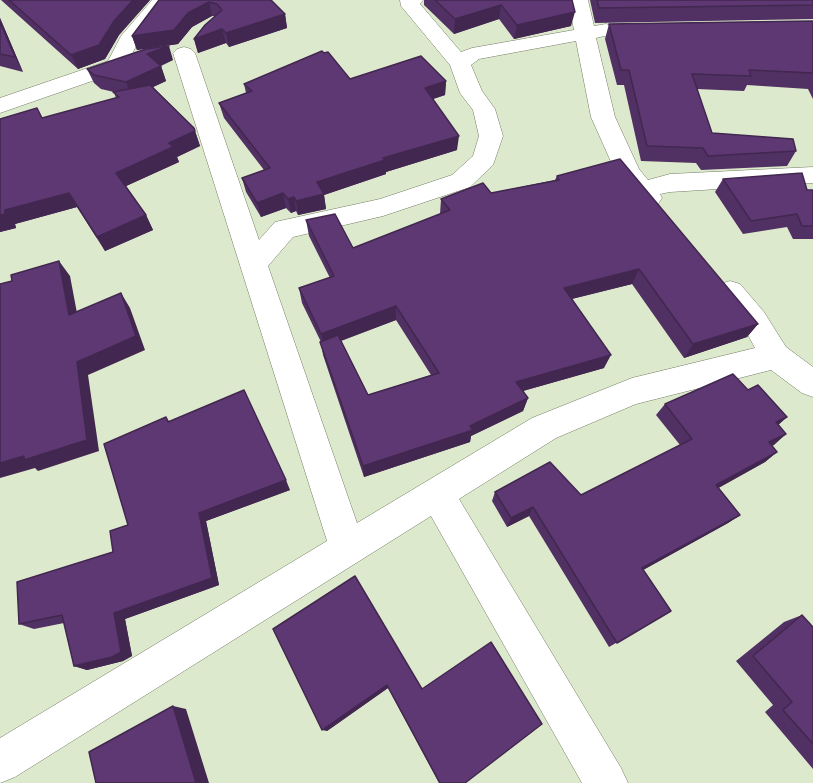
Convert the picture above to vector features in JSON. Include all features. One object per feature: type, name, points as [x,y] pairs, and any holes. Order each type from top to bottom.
[{"type":"street","points":[[117,64],[128,40],[162,0]]},
{"type":"street","points":[[254,264],[284,229],[383,207],[461,181],[484,159],[491,136],[484,109],[471,93],[460,64],[408,2],[414,0]]},
{"type":"street","points":[[578,0],[603,117],[628,173],[664,215]]},
{"type":"street","points":[[460,64],[472,54],[526,46],[586,31],[622,29]]},
{"type":"street","points":[[0,106],[117,64],[172,50],[254,264],[347,548]]},
{"type":"street","points":[[643,190],[670,183],[813,175]]},
{"type":"street","points":[[713,272],[754,320],[775,356],[813,384]]},
{"type":"street","points":[[0,762],[544,428],[632,392],[775,356]]},
{"type":"street","points":[[437,494],[606,783]]},
{"type":"building","points":[[9,0],[133,0],[114,21],[99,45],[71,55]]},
{"type":"building","points":[[159,0],[271,0],[285,14],[226,33],[222,29],[194,39],[205,25],[222,10],[217,4],[209,2],[188,13],[174,30],[132,36]]},
{"type":"building","points":[[435,0],[572,0],[575,12],[517,25],[501,5],[455,19]]},
{"type":"building","points":[[597,0],[813,0],[813,5],[599,8]]},
{"type":"building","points":[[813,21],[813,73],[749,70],[751,76],[692,74],[712,133],[793,139],[796,151],[708,156],[703,148],[647,146],[629,70],[621,70],[609,24]]},
{"type":"building","points":[[0,22],[15,57],[0,54]]},
{"type":"building","points":[[169,46],[147,54],[161,66],[126,82],[94,75],[87,69],[146,49]]},
{"type":"building","points":[[322,51],[328,52],[350,79],[421,56],[446,81],[425,88],[459,136],[383,158],[385,160],[317,182],[324,194],[296,201],[294,197],[288,199],[283,193],[257,203],[242,178],[270,168],[219,103],[252,91],[244,84]]},
{"type":"building","points":[[150,85],[195,131],[169,143],[173,147],[116,173],[146,215],[97,237],[69,193],[5,210],[5,214],[0,215],[0,119],[37,108],[42,118],[119,97],[113,92]]},
{"type":"building","points":[[620,159],[758,324],[693,344],[639,269],[564,288],[611,355],[516,382],[528,398],[470,426],[473,430],[363,466],[320,342],[338,335],[368,395],[439,373],[396,306],[321,334],[299,288],[334,276],[306,220],[335,214],[353,248],[450,210],[441,199],[483,183],[491,193],[559,180],[557,176]]},
{"type":"building","points":[[802,173],[807,190],[813,190],[813,226],[802,226],[797,214],[751,221],[723,179]]},
{"type":"building","points":[[59,261],[69,315],[121,293],[136,336],[77,362],[87,440],[24,460],[24,456],[0,463],[0,284],[12,281],[11,275]]},
{"type":"building","points":[[733,374],[748,390],[758,385],[787,417],[776,422],[786,434],[769,442],[777,452],[716,485],[740,515],[642,568],[671,611],[617,643],[533,507],[511,518],[495,492],[550,462],[581,495],[692,439],[665,404]]},
{"type":"building","points":[[244,390],[286,480],[199,513],[212,578],[114,613],[121,652],[112,657],[74,666],[62,615],[19,624],[17,582],[113,552],[110,531],[128,525],[104,444],[166,417],[168,422]]},
{"type":"building","points":[[355,576],[422,689],[491,642],[542,724],[465,783],[440,783],[387,685],[322,730],[273,629]]},
{"type":"building","points":[[802,615],[813,627],[813,744],[783,710],[792,702],[753,656]]},
{"type":"building","points":[[173,706],[196,783],[96,783],[89,752]]}]
